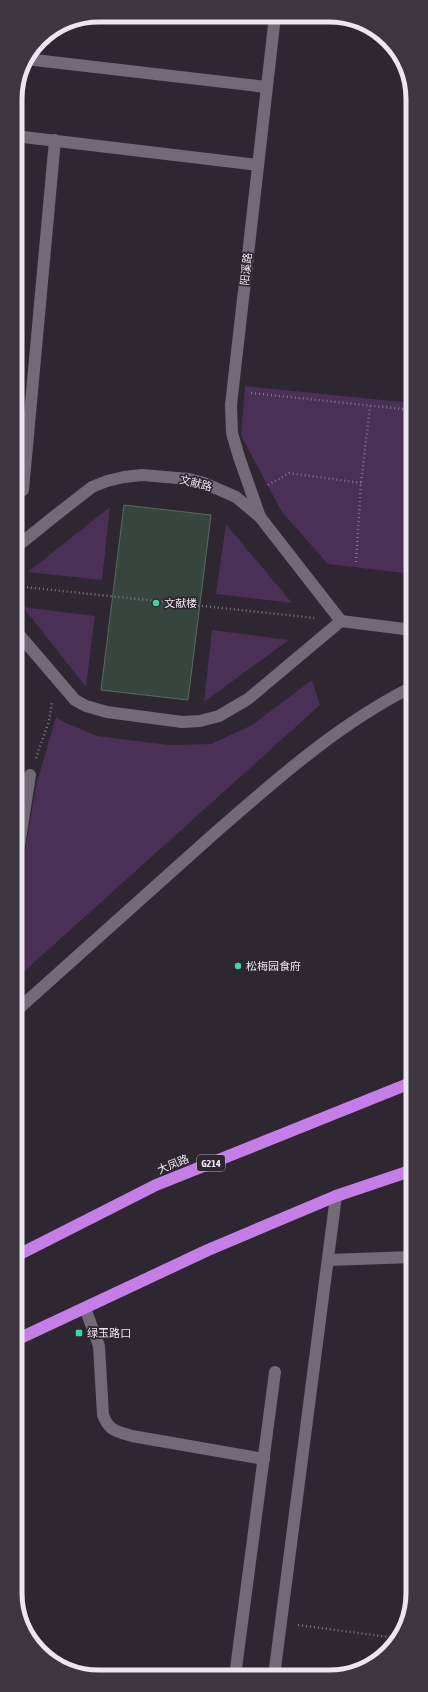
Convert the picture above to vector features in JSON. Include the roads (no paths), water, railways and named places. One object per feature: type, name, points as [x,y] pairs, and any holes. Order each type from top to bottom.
[{"type":"highway","name":"大凤路","points":[[22,1253],[156,1185],[406,1085]]},
{"type":"highway","points":[[22,1337],[208,1250],[336,1196],[406,1172]]},
{"type":"street","name":"阳溪路","points":[[260,518],[232,433],[231,404],[274,22]]},
{"type":"street","points":[[33,59],[266,87]]},
{"type":"street","points":[[22,137],[258,165]]},
{"type":"street","points":[[22,490],[55,140]]},
{"type":"street","name":"文献路","points":[[22,542],[92,487],[107,481],[142,475],[204,483],[236,497],[260,518],[341,620]]},
{"type":"street","points":[[22,639],[56,680],[75,700],[86,706],[107,712],[182,722],[200,721],[219,716],[248,699],[341,620],[406,629]]},
{"type":"street","points":[[22,1006],[98,936],[230,820],[316,749],[369,710],[406,690]]},
{"type":"street","points":[[22,829],[30,775]]},
{"type":"street","points":[[275,1670],[336,1196]]},
{"type":"street","points":[[328,1260],[406,1257]]},
{"type":"street","points":[[85,1308],[99,1346],[103,1415],[106,1424],[111,1429],[132,1436],[264,1459]]},
{"type":"street","points":[[236,1670],[275,1372]]},
{"type":"place","name":"文献楼","points":[[156,603]]},
{"type":"place","name":"松梅园食府","points":[[238,966]]},
{"type":"place","name":"绿玉路口","points":[[79,1333]]}]
